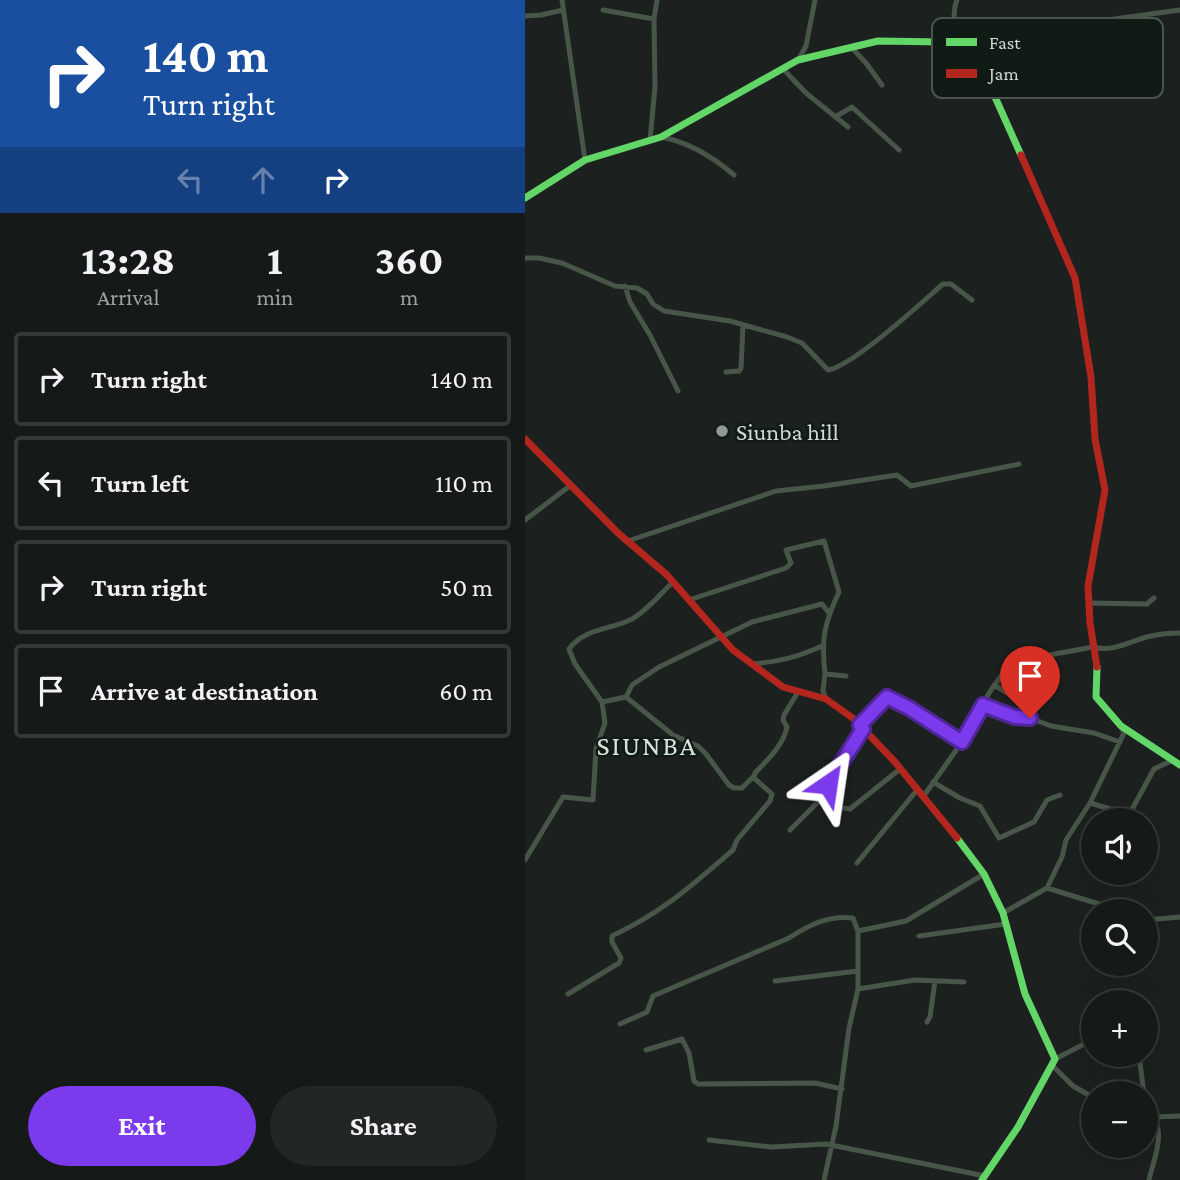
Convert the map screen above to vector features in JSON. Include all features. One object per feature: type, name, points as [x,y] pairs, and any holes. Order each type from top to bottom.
[{"type":"street","points":[[562,0],[585,160]]},
{"type":"street","points":[[650,140],[655,87],[654,19],[657,0]]},
{"type":"street","points":[[798,60],[806,46],[815,0]]},
{"type":"street","points":[[955,18],[957,0]]},
{"type":"street","points":[[525,16],[563,10]]},
{"type":"street","points":[[603,10],[654,19]]},
{"type":"street","points":[[1122,18],[1180,10]]},
{"type":"street","points":[[525,198],[585,160],[661,136],[798,60],[878,41],[932,41]]},
{"type":"street","points":[[851,47],[882,85]]},
{"type":"street","points":[[783,69],[806,93],[848,127]]},
{"type":"street","points":[[995,98],[1075,278],[1091,377],[1095,439],[1105,490],[1090,572],[1089,603],[1097,668],[1096,697],[1121,726],[1180,765]]},
{"type":"street","points":[[835,117],[852,107],[899,150]]},
{"type":"street","points":[[661,136],[716,159],[734,174]]},
{"type":"street","points":[[525,258],[562,263],[615,286],[643,290],[653,304],[664,311],[743,325],[787,337],[801,343],[828,370],[838,368],[857,355],[943,284],[951,284],[972,300]]},
{"type":"street","points":[[625,286],[630,302],[678,391]]},
{"type":"street","points":[[726,372],[739,371],[741,368],[743,325]]},
{"type":"street","points":[[525,439],[673,582],[729,647],[783,687],[826,699],[861,727],[900,769],[984,874],[1003,913],[1025,994],[1054,1062],[1073,1086],[1081,1091]]},
{"type":"street","points":[[628,541],[776,491],[897,475],[911,486],[1019,464]]},
{"type":"street","points":[[525,520],[571,485]]},
{"type":"street","points":[[689,600],[786,568],[791,563],[786,550],[824,541],[839,586],[839,592],[829,612],[822,646],[825,674],[823,691],[826,699]]},
{"type":"street","points":[[525,860],[563,797],[593,800],[596,749],[605,723],[601,702],[575,664],[569,649],[582,635],[619,624],[642,613],[673,582]]},
{"type":"street","points":[[1089,603],[1147,604],[1154,598]]},
{"type":"street","points":[[626,697],[632,685],[659,667],[753,622],[822,604],[829,612]]},
{"type":"street","points":[[857,863],[933,782],[962,742],[994,685],[1013,661],[1034,660],[1093,647],[1101,649],[1126,645],[1150,636],[1180,633]]},
{"type":"street","points":[[751,664],[777,663],[822,646]]},
{"type":"street","points":[[825,674],[846,676]]},
{"type":"street","points":[[994,685],[1021,701],[1037,701]]},
{"type":"street","points":[[626,697],[673,736],[698,746],[729,785],[742,788],[775,753],[786,735],[787,727],[783,715],[797,692]]},
{"type":"street","points":[[601,702],[626,697]]},
{"type":"street","points":[[790,830],[817,803],[861,727],[884,699],[891,697],[962,742]]},
{"type":"street","points":[[983,705],[1015,717],[1094,733],[1120,742]]},
{"type":"street","points":[[1003,913],[1047,888],[1062,856],[1066,840],[1090,803],[1120,742],[1124,733],[1121,726]]},
{"type":"street","points":[[1090,803],[1131,813],[1154,769],[1173,760]]},
{"type":"street","points":[[843,808],[850,809],[900,769]]},
{"type":"street","points":[[568,995],[620,961],[620,955],[611,942],[612,936],[644,921],[675,901],[733,850],[737,840],[770,801],[772,794],[754,778],[755,774]]},
{"type":"street","points":[[933,782],[980,806],[999,838],[1034,822],[1047,800],[1061,795]]},
{"type":"street","points":[[858,931],[906,921],[984,874]]},
{"type":"street","points":[[1047,888],[1083,899]]},
{"type":"street","points":[[620,1024],[647,1012],[653,996],[789,938],[804,928],[833,916],[853,918],[858,931],[858,989],[824,1180]]},
{"type":"street","points":[[1158,919],[1180,917]]},
{"type":"street","points":[[919,936],[960,933],[1006,924]]},
{"type":"street","points":[[775,981],[858,971]]},
{"type":"street","points":[[858,989],[915,980],[964,982]]},
{"type":"street","points":[[927,1022],[935,981]]},
{"type":"street","points":[[646,1050],[682,1039],[689,1054],[694,1081],[698,1084],[815,1083],[842,1089]]},
{"type":"street","points":[[709,1140],[771,1147],[832,1145],[984,1178],[1018,1127],[1054,1062],[1081,1046]]},
{"type":"street","points":[[1158,1115],[1180,1116]]},
{"type":"street","points":[[1149,1180],[1155,1158]]},
{"type":"traffic: fast","points":[[525,198],[585,160],[661,137],[798,60],[878,41],[932,42]]},
{"type":"traffic: fast","points":[[995,98],[1021,155]]},
{"type":"traffic: fast","points":[[1097,667],[1096,697],[1121,726],[1180,765]]},
{"type":"traffic: fast","points":[[957,838],[984,874],[1003,913],[1025,994],[1055,1059],[1018,1127],[982,1180]]},
{"type":"traffic: jam","points":[[1021,155],[1075,278],[1091,377],[1095,439],[1105,490],[1088,586],[1097,667]]},
{"type":"traffic: jam","points":[[525,439],[618,533],[667,575],[733,650],[783,687],[826,699],[854,719],[895,762],[957,838]]},
{"type":"place","name":"Siunba hill","points":[[722,431]]},
{"type":"district","name":"SIUNBA","points":[[647,745]]},
{"type":"route","points":[[828,784],[863,729],[860,725],[887,697],[962,742],[983,705],[1015,717],[1030,718]]}]
